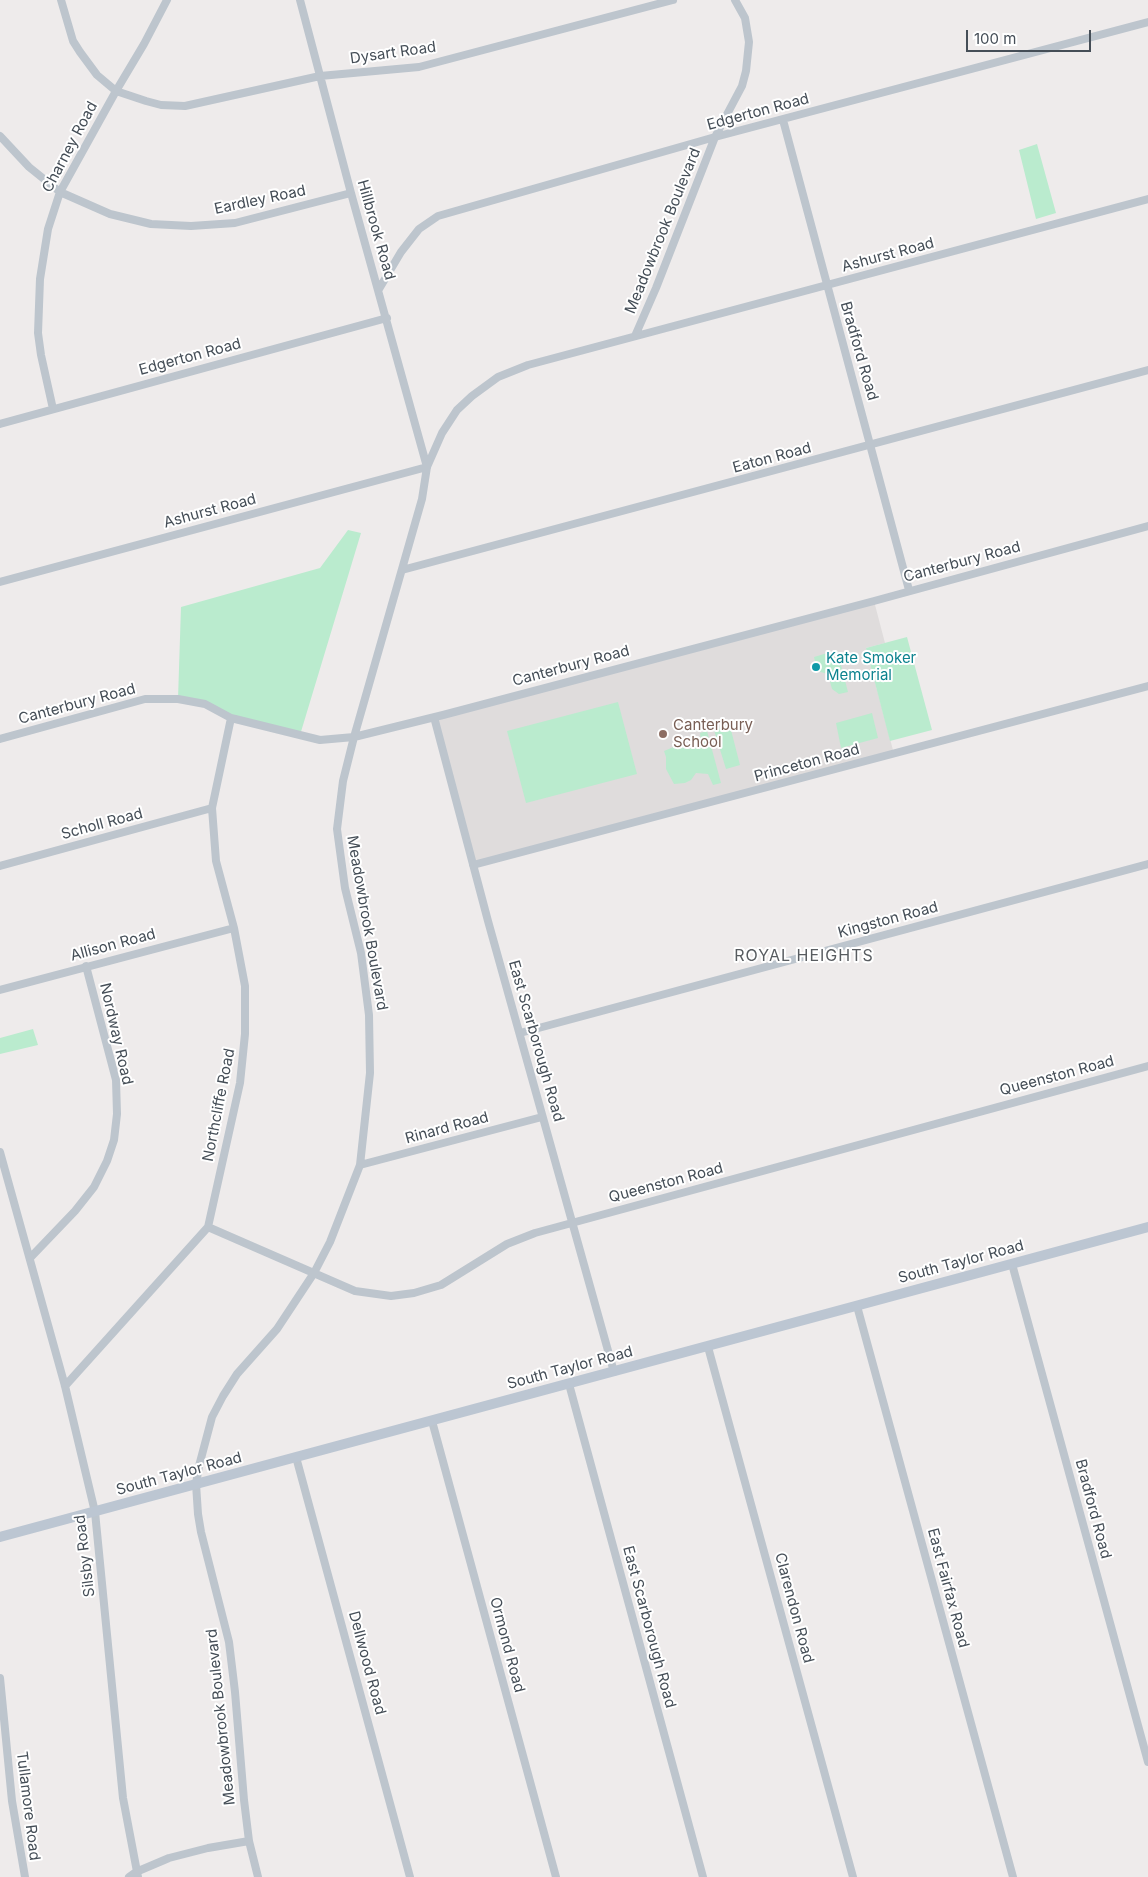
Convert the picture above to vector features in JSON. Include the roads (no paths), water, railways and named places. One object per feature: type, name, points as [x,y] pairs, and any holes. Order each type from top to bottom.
[{"type":"main road","name":"South Taylor Road","points":[[0,1537],[1148,1227]]},
{"type":"street","points":[[61,0],[73,41],[97,75],[116,91]]},
{"type":"street","name":"Charney Road","points":[[54,409],[41,355],[38,310],[44,244],[60,192],[167,0]]},
{"type":"street","name":"Hillbrook Road","points":[[300,0],[427,467]]},
{"type":"street","name":"Dysart Road","points":[[116,91],[161,105],[184,106],[320,76],[420,67],[672,0]]},
{"type":"street","name":"Meadowbrook Boulevard","points":[[258,1877],[249,1841],[241,1779],[232,1662],[224,1621],[201,1532],[196,1484],[198,1466],[212,1417],[237,1374],[277,1329],[314,1273],[330,1242],[360,1166],[370,1073],[369,1016],[361,952],[345,888],[337,829],[343,781],[354,737],[422,499],[427,467],[442,433],[457,410],[472,396],[498,377],[528,365],[635,336],[656,288],[715,137],[739,93],[746,71],[749,42],[748,30],[745,18],[735,0]]},
{"type":"street","name":"Edgerton Road","points":[[379,289],[401,252],[419,229],[438,216],[715,137],[1148,22]]},
{"type":"street","name":"Bradford Road","points":[[783,120],[909,590]]},
{"type":"street","name":"Eardley Road","points":[[0,136],[29,167],[60,192],[110,214],[151,224],[191,226],[236,223],[351,193]]},
{"type":"street","name":"Ashurst Road","points":[[635,336],[1148,199]]},
{"type":"street","name":"Edgerton Road","points":[[0,424],[387,318]]},
{"type":"street","name":"Eaton Road","points":[[402,570],[871,446],[1148,370]]},
{"type":"street","name":"Ashurst Road","points":[[0,582],[427,467]]},
{"type":"street","name":"Canterbury Road","points":[[0,739],[146,699],[178,699],[205,704],[231,718],[320,740],[354,737],[1148,526]]},
{"type":"street","name":"Princeton Road","points":[[473,865],[1148,686]]},
{"type":"street","name":"East Scarborough Road","points":[[434,717],[571,1223],[614,1372]]},
{"type":"street","name":"Northcliffe Road","points":[[65,1386],[208,1227],[240,1083],[246,1034],[245,986],[234,928],[216,861],[212,808],[231,718]]},
{"type":"street","name":"Scholl Road","points":[[0,866],[212,808]]},
{"type":"street","name":"Kingston Road","points":[[520,1034],[1148,864]]},
{"type":"street","name":"Allison Road","points":[[0,990],[234,928]]},
{"type":"street","name":"Nordway Road","points":[[30,1258],[75,1211],[94,1187],[107,1161],[114,1140],[117,1114],[116,1080],[86,966]]},
{"type":"street","name":"Queenston Road","points":[[208,1227],[355,1291],[390,1296],[414,1293],[441,1285],[507,1244],[535,1233],[1148,1066]]},
{"type":"street","name":"Rinard Road","points":[[360,1166],[542,1117]]},
{"type":"street","name":"Silsby Road","points":[[0,1152],[65,1386],[95,1512],[123,1798],[137,1875]]},
{"type":"street","name":"Bradford Road","points":[[1012,1264],[1148,1762]]},
{"type":"street","name":"East Fairfax Road","points":[[857,1306],[1013,1877]]},
{"type":"street","name":"Clarendon Road","points":[[708,1347],[853,1877]]},
{"type":"street","name":"East Scarborough Road","points":[[569,1384],[703,1877]]},
{"type":"street","name":"Ormond Road","points":[[432,1420],[556,1877]]},
{"type":"street","name":"Dellwood Road","points":[[296,1457],[410,1877]]},
{"type":"street","name":"Tullamore Road","points":[[0,1678],[12,1801],[24,1877]]},
{"type":"street","points":[[129,1877],[137,1875],[169,1858],[190,1852],[249,1841]]},
{"type":"place","name":"Kate Smoker Memorial","points":[[816,667]]},
{"type":"place","name":"Canterbury School","points":[[663,734]]},
{"type":"district","name":"ROYAL HEIGHTS","points":[[804,956]]}]
